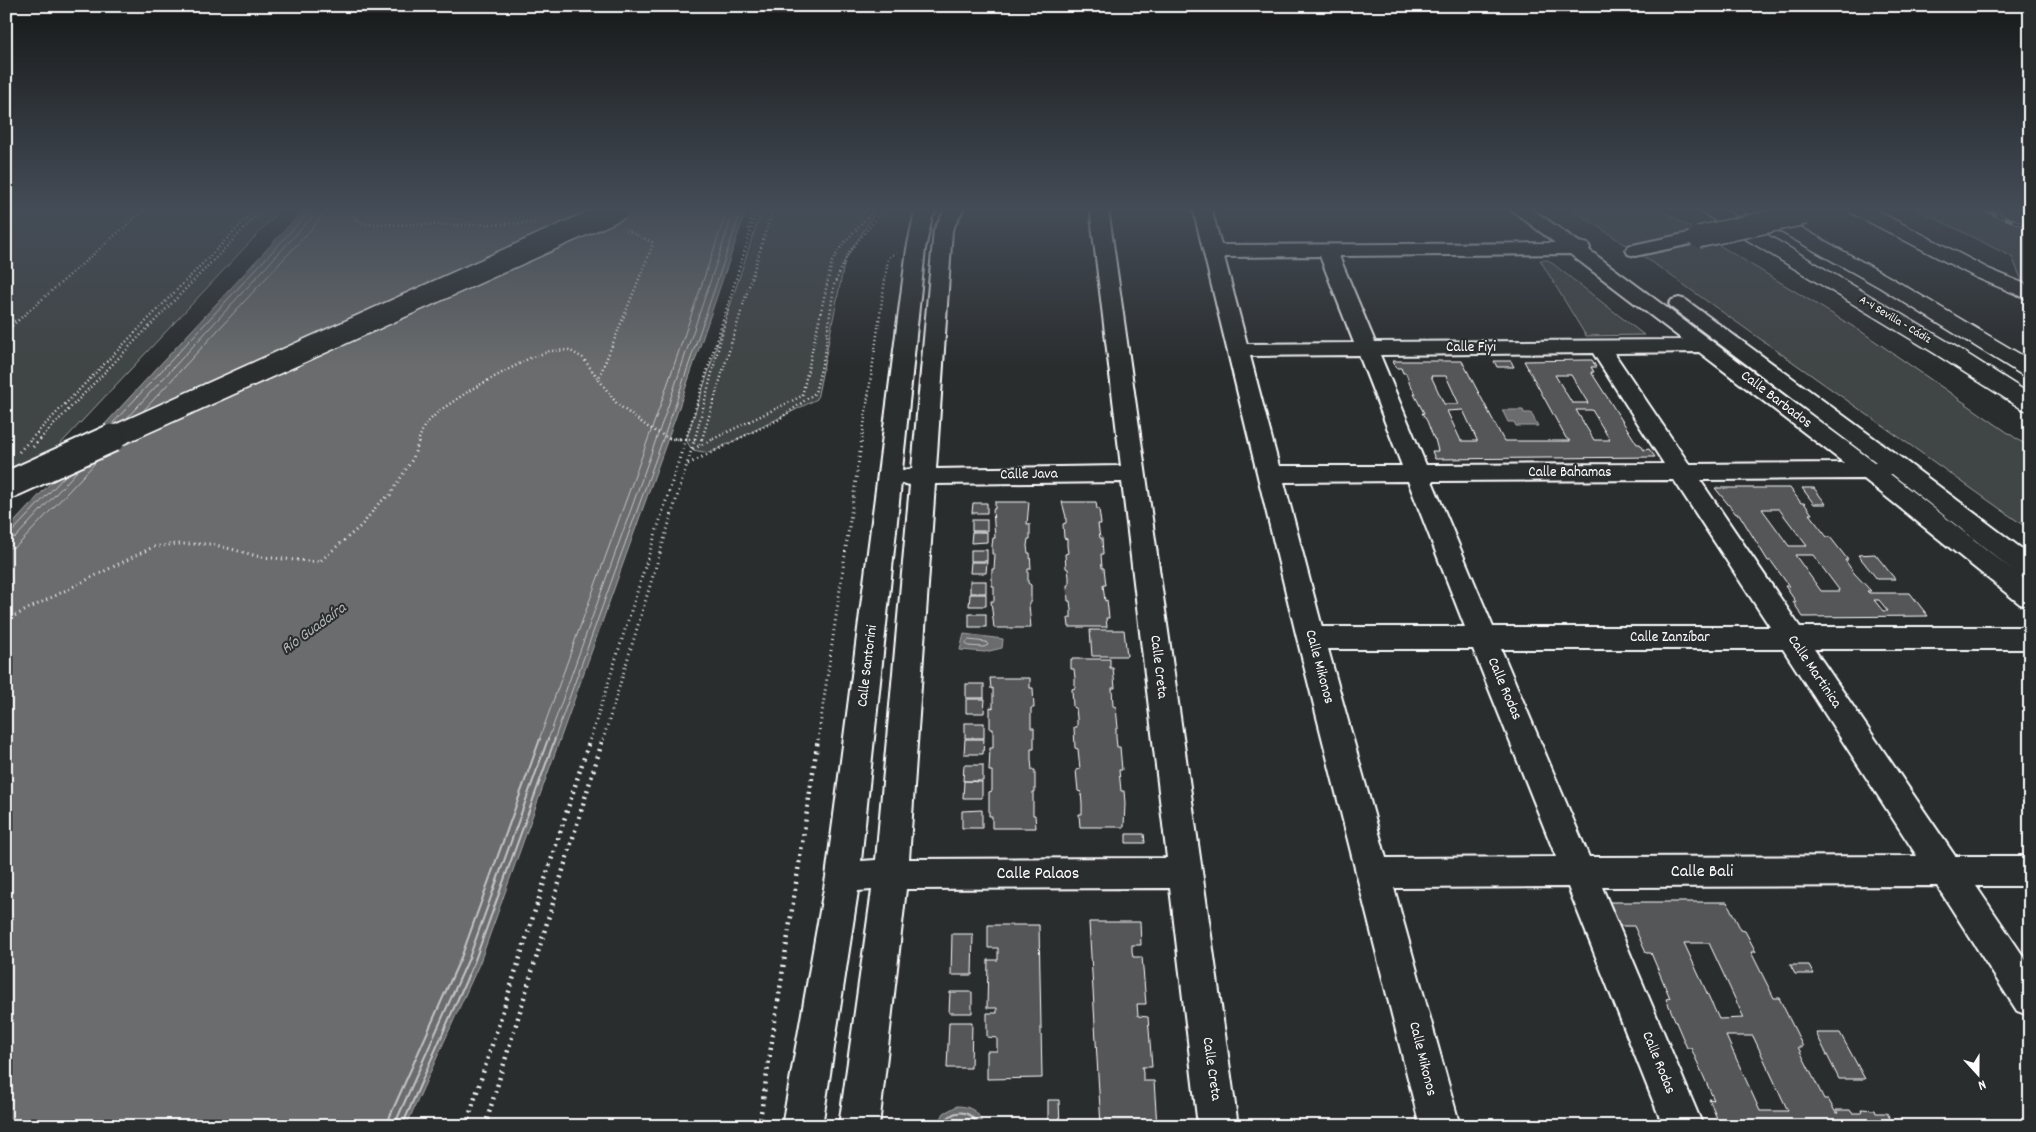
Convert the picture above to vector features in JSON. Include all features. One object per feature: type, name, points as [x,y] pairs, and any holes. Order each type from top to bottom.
[{"type":"main road","name":"A-4 Sevilla - Cádiz","points":[[1796,261],[2030,404]]},
{"type":"main road","name":"A-4 Sevilla - Cádiz","points":[[1846,261],[2030,370]]},
{"type":"main road","points":[[1957,261],[1982,274],[2030,294]]},
{"type":"main road","points":[[1982,261],[2030,283]]},
{"type":"street","points":[[6,486],[522,261]]},
{"type":"street","name":"Calle Santorini","points":[[802,1126],[843,876],[915,261]]},
{"type":"street","points":[[859,1126],[891,874],[941,261]]},
{"type":"street","name":"Calle Creta","points":[[1106,261],[1218,1126]]},
{"type":"street","name":"Calle Mikonos","points":[[1215,261],[1311,638],[1440,1126]]},
{"type":"street","name":"Calle Rodas","points":[[1331,261],[1483,638],[1683,1126]]},
{"type":"street","name":"Calle Barbados","points":[[1592,261],[1870,471],[2030,597]]},
{"type":"street","name":"Calle Barbados","points":[[1620,261],[1896,465],[2030,568]]},
{"type":"street","name":"Calle Fiyi","points":[[1237,350],[1704,346]]},
{"type":"street","name":"Calle Martinica","points":[[1599,347],[2030,998]]},
{"type":"street","name":"Calle Bahamas","points":[[1269,474],[1870,471],[1896,465]]},
{"type":"street","name":"Calle Java","points":[[891,477],[1134,474]]},
{"type":"street","name":"Calle Zanzíbar","points":[[1311,638],[2030,638]]},
{"type":"street","name":"Calle Bali","points":[[1374,873],[2030,871]]},
{"type":"street","name":"Calle Palaos","points":[[843,876],[891,874],[1185,873]]},
{"type":"path","points":[[6,331],[86,261]]},
{"type":"path","points":[[13,458],[205,261]]},
{"type":"path","points":[[27,453],[213,261]]},
{"type":"path","points":[[598,380],[646,261]]},
{"type":"path","points":[[466,1126],[686,440],[740,261]]},
{"type":"path","points":[[485,1126],[695,440],[742,261]]},
{"type":"path","points":[[700,446],[756,261]]},
{"type":"path","points":[[692,450],[802,396],[833,261]]},
{"type":"path","points":[[687,464],[778,420],[815,394],[825,352],[834,285],[845,261]]},
{"type":"path","points":[[760,1126],[842,592],[888,261]]},
{"type":"path","points":[[6,322],[20,319]]},
{"type":"path","points":[[6,620],[153,547],[176,544],[212,544],[261,557],[319,562],[362,525],[379,503],[390,495],[413,458],[424,426],[439,410],[472,389],[530,358],[550,350],[569,350],[583,358],[618,404],[648,427],[670,439],[695,440]]},
{"type":"shaded area","points":[[6,261],[232,261],[6,502]]},
{"type":"shaded area","points":[[745,261],[845,261],[817,399],[710,453],[692,450],[686,440]]},
{"type":"shaded area","points":[[1541,261],[1549,261],[1644,335],[1586,336]]},
{"type":"shaded area","points":[[1650,261],[1745,261],[1862,332],[2030,448],[2030,530]]},
{"type":"shaded area","points":[[2014,261],[2030,261],[2030,300]]},
{"type":"water","name":"Río Guadaíra","points":[[256,261],[729,261],[676,416],[480,962],[406,1126],[6,1126],[6,531]]},
{"type":"water","points":[[1502,410],[1523,410],[1524,413],[1531,413],[1538,426],[1516,426],[1514,422],[1508,422]]},
{"type":"water","points":[[964,634],[1003,639],[1002,648],[985,652],[960,650]]},
{"type":"water","points":[[957,1106],[967,1107],[974,1111],[980,1117],[983,1126],[937,1126],[944,1113]]},
{"type":"building","points":[[1592,360],[1596,367],[1591,367],[1594,372],[1591,372],[1637,444],[1640,444],[1644,450],[1649,449],[1655,457],[1435,459],[1432,451],[1438,451],[1435,439],[1414,394],[1416,394],[1410,385],[1406,373],[1403,373],[1401,368],[1396,368],[1393,361],[1462,361],[1504,441],[1570,441],[1566,438],[1524,361]],"holes":[[[1555,375],[1571,375],[1588,403],[1572,403]],[[1431,376],[1446,376],[1459,404],[1444,404]],[[1463,410],[1477,441],[1461,441],[1447,411]],[[1576,410],[1592,410],[1610,440],[1594,440]]]},
{"type":"building","points":[[1494,361],[1511,361],[1514,367],[1497,367]]},
{"type":"building","points":[[1715,488],[1790,488],[1801,503],[1804,503],[1812,514],[1809,514],[1827,537],[1830,537],[1848,560],[1845,560],[1871,591],[1867,591],[1869,593],[1910,593],[1928,616],[1803,617],[1785,586],[1789,586],[1771,561],[1768,561],[1739,514],[1736,514]],"holes":[[[1762,509],[1779,509],[1807,546],[1789,546]],[[1795,555],[1813,555],[1840,591],[1821,591]],[[1874,600],[1879,600],[1888,611],[1883,611]]]},
{"type":"building","points":[[1802,488],[1814,488],[1826,504],[1814,504]]},
{"type":"building","points":[[995,502],[1029,502],[1027,524],[1030,524],[1030,539],[1028,539],[1027,546],[1028,553],[1030,553],[1031,569],[1028,569],[1028,583],[1031,585],[1031,602],[1029,602],[1029,605],[1031,628],[994,628],[991,601],[994,601],[992,569],[994,569],[995,554],[992,554],[992,546],[993,538],[995,538],[993,509],[995,509]]},
{"type":"building","points":[[1062,502],[1096,502],[1097,509],[1099,509],[1101,524],[1098,524],[1100,538],[1102,538],[1102,568],[1104,568],[1106,585],[1103,585],[1109,618],[1106,618],[1107,627],[1069,627],[1068,618],[1071,618],[1071,610],[1070,601],[1068,601],[1067,585],[1069,585],[1069,577],[1065,554],[1068,553],[1063,524],[1066,523],[1066,517]]},
{"type":"building","points":[[973,503],[987,503],[987,513],[972,513]]},
{"type":"building","points":[[972,520],[987,520],[987,531],[972,531]]},
{"type":"building","points":[[972,532],[987,532],[987,542],[971,543]]},
{"type":"building","points":[[971,550],[987,550],[987,561],[971,561]]},
{"type":"building","points":[[1875,554],[1895,579],[1877,579],[1858,555]]},
{"type":"building","points":[[971,562],[987,562],[986,573],[970,573]]},
{"type":"building","points":[[970,581],[986,581],[986,593],[970,593]]},
{"type":"building","points":[[970,594],[986,594],[986,606],[969,606]]},
{"type":"building","points":[[969,614],[986,614],[986,627],[969,627]]},
{"type":"building","points":[[1090,630],[1124,630],[1127,656],[1092,656]]},
{"type":"building","points":[[1071,659],[1110,659],[1110,668],[1113,668],[1115,688],[1112,688],[1113,706],[1116,707],[1118,728],[1116,728],[1116,737],[1117,747],[1120,747],[1122,770],[1119,770],[1121,791],[1124,791],[1125,803],[1124,827],[1080,827],[1079,814],[1082,814],[1082,804],[1081,792],[1078,791],[1076,770],[1080,769],[1078,749],[1075,748],[1074,727],[1077,727],[1077,718],[1076,708],[1073,707],[1072,689],[1075,688],[1075,678],[1074,669],[1071,669]]},
{"type":"building","points":[[990,678],[1030,678],[1030,688],[1033,688],[1034,708],[1031,708],[1031,728],[1034,728],[1034,749],[1031,749],[1031,759],[1032,770],[1035,770],[1033,815],[1035,815],[1036,828],[992,828],[992,816],[989,816],[989,792],[992,791],[992,771],[989,771],[990,748],[993,748],[993,729],[990,729],[990,707],[993,708],[993,688],[991,689]]},
{"type":"building","points":[[966,684],[984,684],[984,698],[966,698]]},
{"type":"building","points":[[966,699],[985,699],[984,713],[966,713]]},
{"type":"building","points":[[965,723],[984,723],[984,738],[965,738]]},
{"type":"building","points":[[965,739],[984,739],[983,754],[964,754]]},
{"type":"building","points":[[964,765],[983,765],[983,781],[963,781]]},
{"type":"building","points":[[964,781],[982,782],[982,798],[963,798]]},
{"type":"building","points":[[982,810],[982,828],[962,828],[962,811]]},
{"type":"building","points":[[1126,834],[1144,834],[1145,843],[1126,843]]},
{"type":"building","points":[[1609,902],[1727,902],[1741,930],[1745,931],[1756,952],[1751,952],[1774,998],[1779,998],[1797,1034],[1803,1047],[1798,1047],[1824,1099],[1828,1099],[1836,1113],[1838,1113],[1836,1110],[1850,1110],[1852,1113],[1862,1113],[1861,1109],[1875,1110],[1876,1113],[1887,1113],[1894,1126],[1720,1126],[1709,1099],[1714,1100],[1691,1048],[1687,1048],[1666,999],[1670,998],[1651,953],[1646,953],[1634,926],[1619,926]],"holes":[[[1684,943],[1709,943],[1744,1018],[1719,1019]],[[1726,1036],[1753,1036],[1788,1111],[1760,1111]]]},
{"type":"building","points":[[1089,922],[1140,922],[1141,945],[1132,945],[1132,951],[1133,957],[1142,957],[1146,1004],[1137,1004],[1138,1016],[1148,1017],[1152,1067],[1142,1067],[1143,1081],[1154,1081],[1157,1126],[1101,1126]]},
{"type":"building","points":[[988,925],[1039,925],[1042,1078],[987,1079],[987,1051],[997,1051],[997,1038],[987,1037],[987,1013],[997,1013],[997,1008],[987,1008],[988,960],[998,960],[998,948],[988,948]]},
{"type":"building","points":[[952,934],[973,934],[972,975],[951,975]]},
{"type":"building","points":[[1790,965],[1809,965],[1814,974],[1795,974]]},
{"type":"building","points":[[950,992],[972,992],[972,1013],[949,1013]]},
{"type":"building","points":[[949,1022],[972,1022],[971,1068],[947,1068]]},
{"type":"building","points":[[1816,1033],[1840,1033],[1865,1079],[1839,1079]]},
{"type":"building","points":[[1048,1100],[1059,1100],[1060,1126],[1048,1126]]}]
